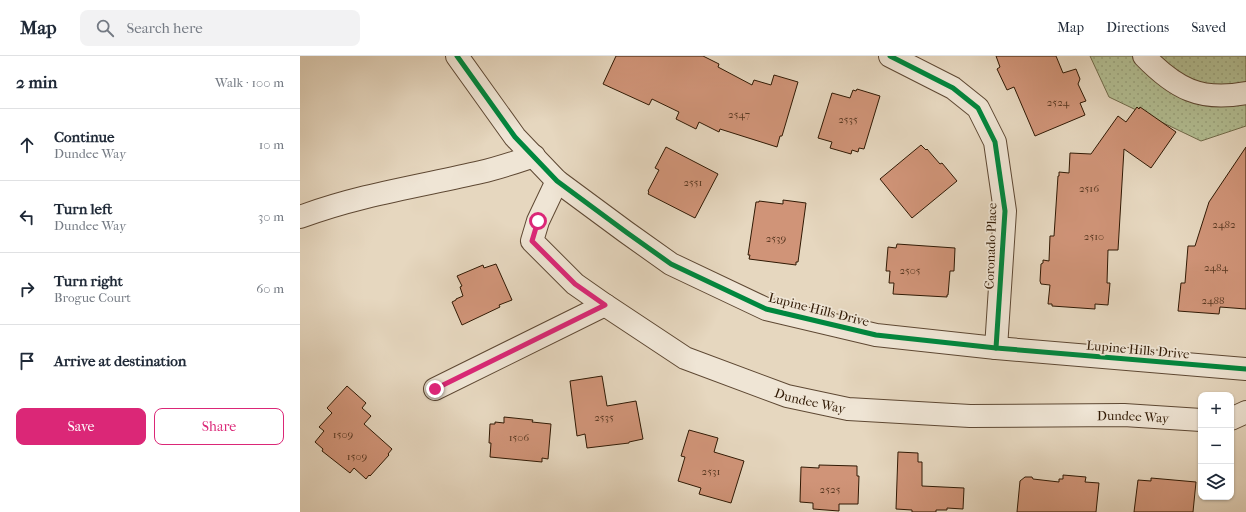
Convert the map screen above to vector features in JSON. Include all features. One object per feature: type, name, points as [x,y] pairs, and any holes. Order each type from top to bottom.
[{"type":"street","name":"Lupine Hills Drive","points":[[456,56],[515,137],[558,181],[671,264],[766,308],[876,335],[996,348],[1246,369]]},
{"type":"street","name":"Coronado Place","points":[[890,56],[952,88],[978,108],[995,142],[1005,211],[996,348]]},
{"type":"street","points":[[1144,56],[1159,72],[1178,85],[1191,91],[1221,96],[1246,93]]},
{"type":"street","points":[[300,217],[321,209],[401,189],[482,172],[534,156]]},
{"type":"street","name":"Dundee Way","points":[[558,181],[538,221],[532,241],[575,284],[685,358],[787,396],[848,409],[970,416],[1124,415],[1198,420]]},
{"type":"street","points":[[435,389],[605,305]]},
{"type":"street","points":[[1234,418],[1246,412]]},
{"type":"green space","points":[[1090,56],[1246,56],[1246,126],[1201,141],[1109,97]]},
{"type":"building","points":[[616,56],[703,56],[719,64],[718,67],[752,85],[754,80],[771,85],[774,75],[798,82],[782,136],[780,136],[777,147],[720,129],[719,132],[699,122],[696,129],[676,119],[679,112],[652,99],[649,105],[603,84]]},
{"type":"building","points":[[996,56],[1056,56],[1063,73],[1076,69],[1080,79],[1078,84],[1086,101],[1080,103],[1085,115],[1035,136],[1014,87],[1007,90],[997,69],[1000,67]]},
{"type":"building","points":[[857,89],[880,96],[864,149],[859,148],[858,152],[852,150],[851,154],[830,148],[832,142],[818,138],[832,93],[850,98],[853,90],[856,91]]},
{"type":"building","points":[[1137,107],[1139,109],[1140,107],[1176,132],[1151,168],[1124,149],[1118,250],[1108,250],[1107,283],[1110,283],[1108,305],[1095,304],[1095,309],[1052,306],[1052,304],[1048,304],[1050,285],[1041,284],[1040,281],[1041,264],[1043,263],[1043,260],[1049,261],[1050,236],[1054,236],[1059,172],[1069,173],[1070,153],[1091,154],[1118,116],[1126,122]]},
{"type":"building","points":[[921,145],[926,150],[927,149],[940,164],[942,163],[957,181],[912,218],[880,179]]},
{"type":"building","points":[[666,147],[718,174],[695,218],[648,194],[648,191],[659,170],[655,168]]},
{"type":"building","points":[[1246,147],[1246,309],[1220,307],[1219,314],[1178,311],[1181,283],[1185,283],[1188,246],[1195,246],[1209,202]]},
{"type":"building","points":[[783,200],[806,203],[798,262],[796,262],[796,265],[749,259],[750,255],[748,255],[756,202],[759,201],[783,204]]},
{"type":"building","points":[[897,244],[955,248],[954,271],[950,271],[947,297],[893,294],[894,283],[889,283],[890,271],[886,271],[888,247],[896,248]]},
{"type":"building","points":[[496,264],[512,300],[499,305],[500,307],[462,325],[452,302],[463,296],[460,287],[462,286],[457,276],[483,265],[484,268]]},
{"type":"building","points":[[602,376],[607,406],[636,401],[643,439],[629,443],[587,448],[585,434],[577,436],[570,381]]},
{"type":"building","points":[[347,386],[366,403],[362,408],[371,416],[364,424],[392,449],[388,454],[389,455],[366,479],[354,468],[350,473],[322,451],[323,449],[315,442],[324,431],[319,427],[332,413],[327,408]]},
{"type":"building","points":[[504,417],[533,420],[532,422],[551,424],[548,459],[542,458],[542,462],[490,457],[490,424],[495,424],[495,422],[504,423]]},
{"type":"building","points":[[689,430],[718,438],[714,452],[744,461],[731,503],[699,494],[701,488],[678,481],[685,457],[681,456]]},
{"type":"building","points":[[898,452],[918,453],[918,462],[922,462],[922,486],[964,488],[963,509],[947,508],[947,510],[936,510],[936,512],[912,512],[912,510],[896,509]]},
{"type":"building","points":[[819,465],[857,466],[857,476],[859,476],[858,504],[839,504],[839,511],[813,509],[813,503],[800,502],[801,467],[819,468]]},
{"type":"building","points":[[1063,475],[1086,477],[1085,482],[1099,483],[1096,512],[1017,512],[1020,481],[1025,477],[1032,477],[1033,479],[1059,482],[1059,479],[1063,479]]},
{"type":"building","points":[[1151,478],[1196,482],[1193,512],[1134,512],[1138,480],[1151,481]]},
{"type":"cycle path","points":[[457,56],[515,137],[557,181],[671,264],[766,309],[876,335],[996,348],[1246,369]]},
{"type":"cycle path","points":[[890,56],[953,88],[978,108],[995,142],[1005,211],[996,348]]},
{"type":"route","points":[[435,389],[605,305],[575,284],[532,241],[538,221]]}]
